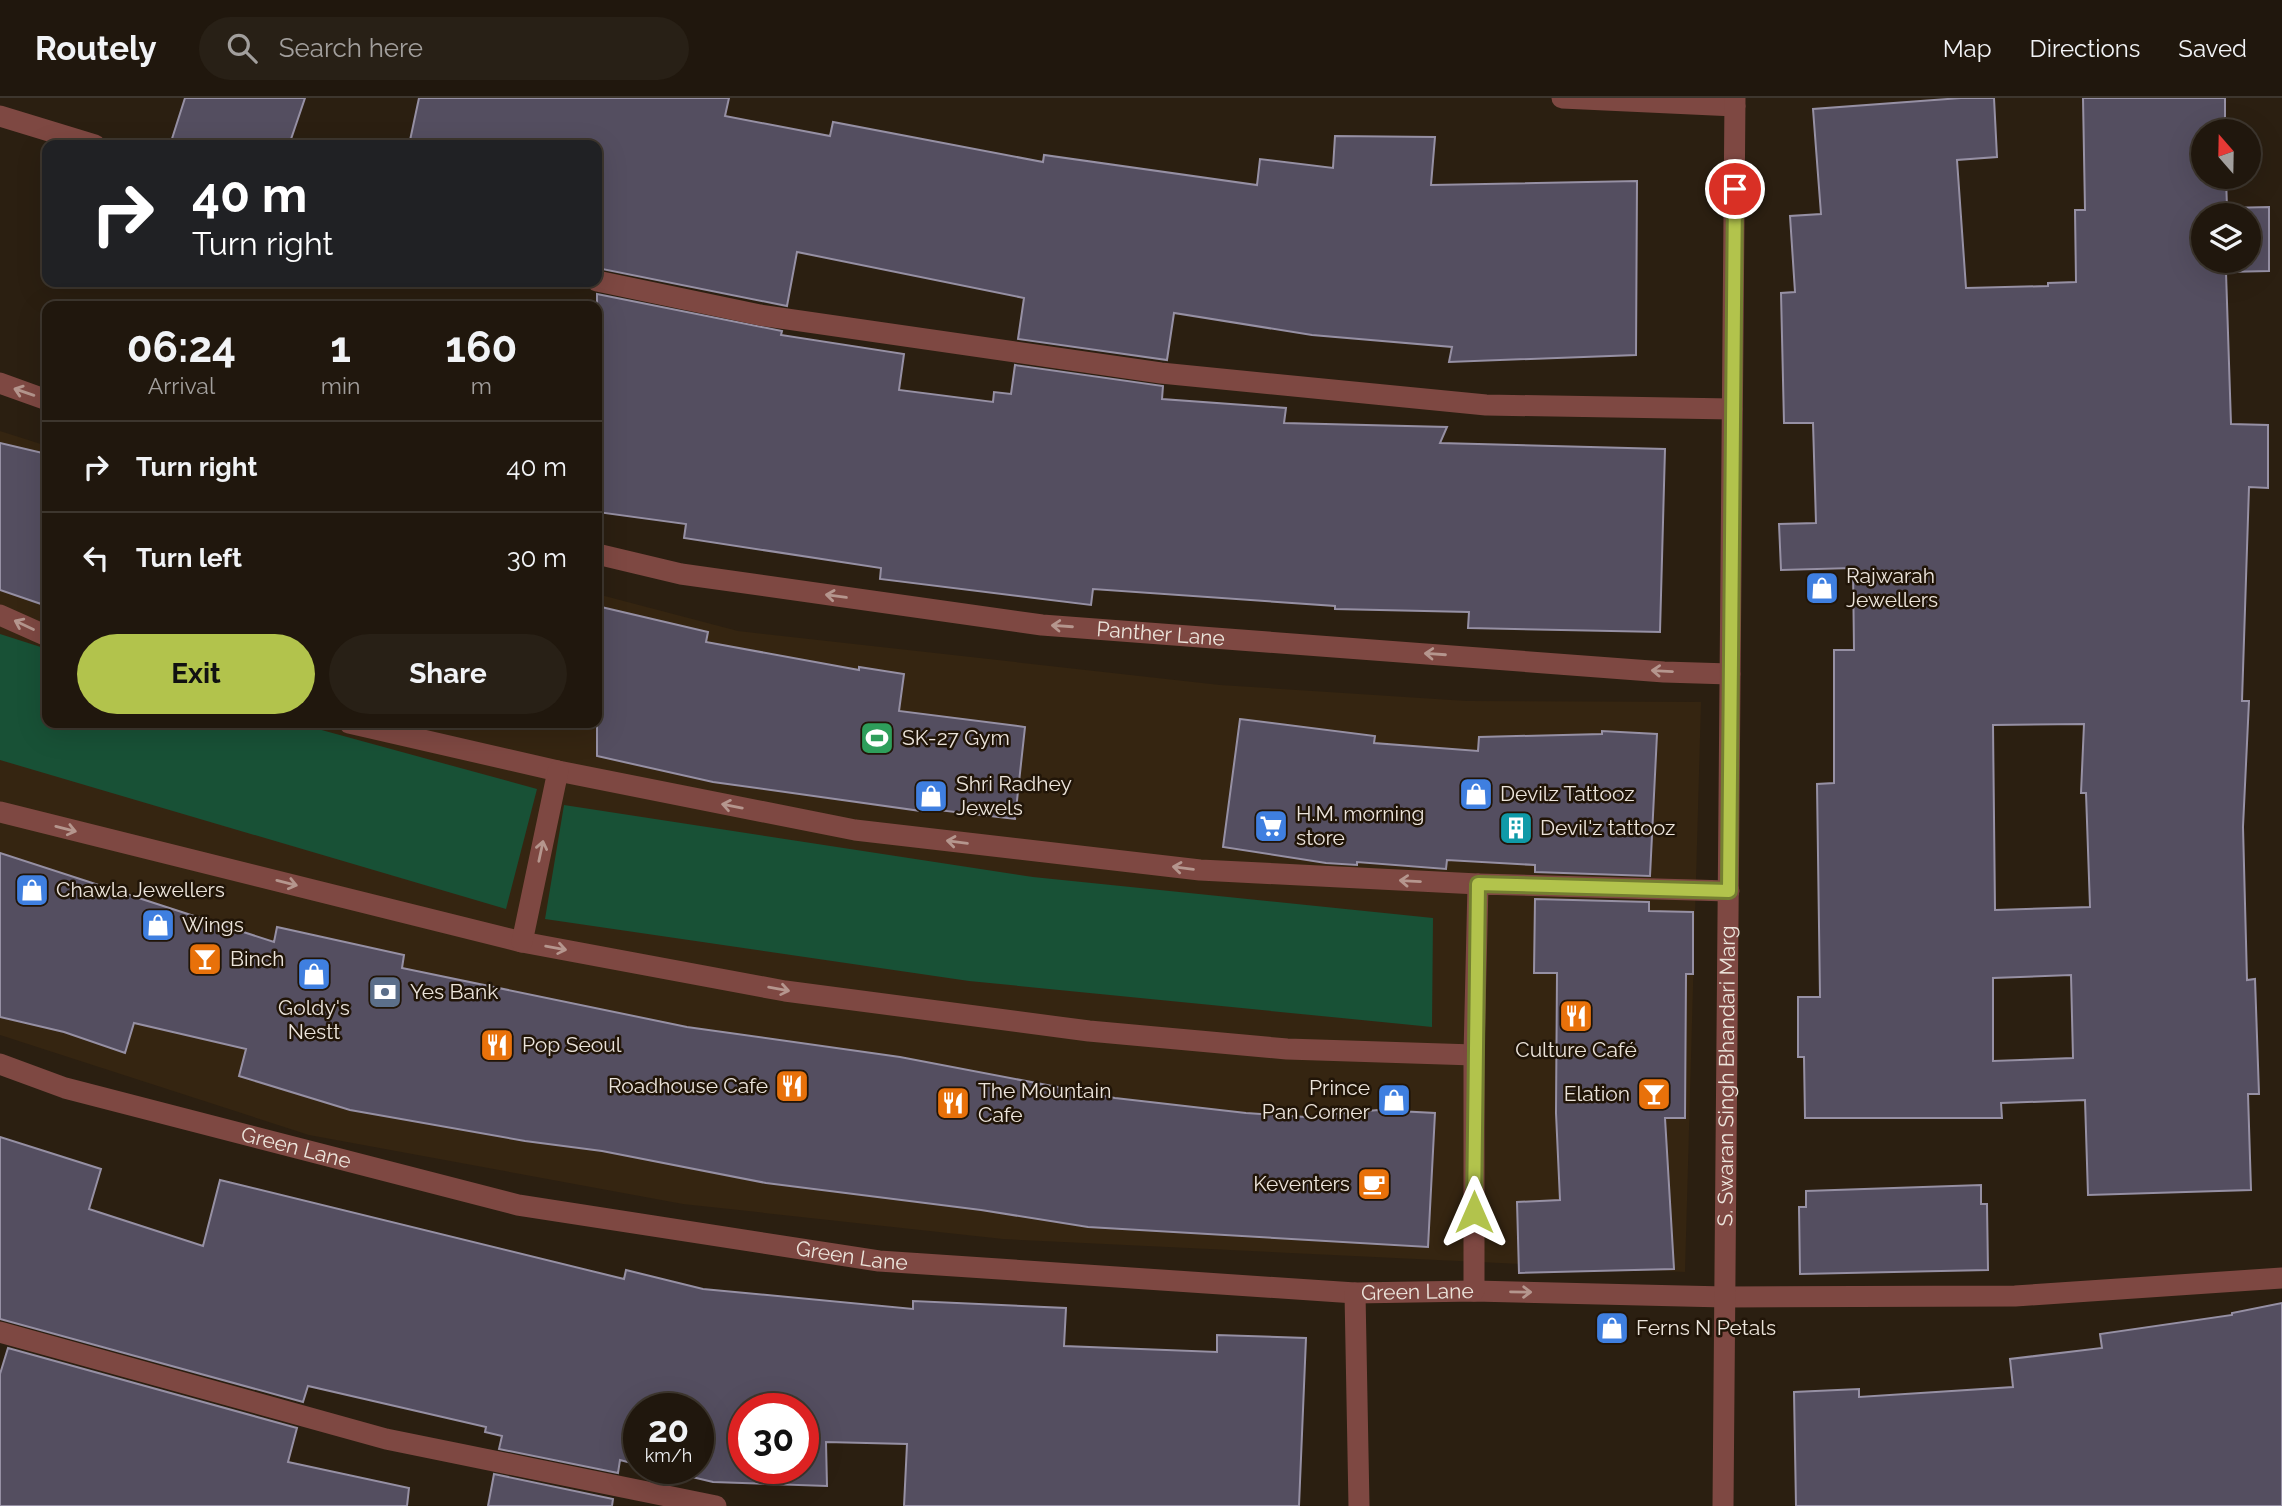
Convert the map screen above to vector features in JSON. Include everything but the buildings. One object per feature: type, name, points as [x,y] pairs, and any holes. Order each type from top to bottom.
[{"type":"street","points":[[1562,98],[1735,102]]},
{"type":"street","name":"S. Swaran Singh Bhandari Marg","points":[[1723,1506],[1735,102]]},
{"type":"street","points":[[0,116],[79,140]]},
{"type":"street","points":[[602,282],[760,315],[1161,373],[1486,405],[1732,409]]},
{"type":"street","points":[[0,383],[42,398]]},
{"type":"street","name":"Panther Lane","points":[[602,555],[681,574],[1042,625],[1650,671],[1730,674]]},
{"type":"street","points":[[0,615],[42,634]]},
{"type":"street","points":[[371,728],[558,771],[855,830],[1200,870],[1478,884],[1729,891]]},
{"type":"street","points":[[522,942],[558,771]]},
{"type":"street","points":[[0,812],[522,942],[785,991],[1088,1031],[1287,1049],[1474,1055]]},
{"type":"street","points":[[1475,1291],[1474,1055],[1478,884]]},
{"type":"street","name":"Green Lane","points":[[0,1064],[65,1088],[518,1205],[879,1261],[1355,1293],[1475,1291],[1725,1297],[2015,1296],[2282,1278]]},
{"type":"street","points":[[1355,1293],[1359,1506]]},
{"type":"street","points":[[0,1332],[386,1439],[716,1506]]},
{"type":"shaded area","points":[[0,431],[42,444],[42,728],[602,728],[602,595],[738,631],[1220,685],[1467,701],[1701,702],[1685,1272],[1003,1239],[683,1204],[309,1135],[0,1035]]},
{"type":"green space","points":[[0,634],[42,647],[42,728],[314,728],[537,789],[506,909],[0,760]]},
{"type":"green space","points":[[564,805],[1033,877],[1433,918],[1432,1027],[969,981],[545,919]]},
{"type":"place","name":"Rajwarah Jewellers","points":[[1822,588]]},
{"type":"place","name":"SK-27 Gym","points":[[877,738]]},
{"type":"place","name":"Devilz Tattooz","points":[[1476,794]]},
{"type":"place","name":"Shri Radhey Jewels","points":[[931,796]]},
{"type":"place","name":"H.M. morning store","points":[[1271,826]]},
{"type":"place","name":"Devil'z tattooz","points":[[1516,828]]},
{"type":"place","name":"Chawla Jewellers","points":[[32,890]]},
{"type":"place","name":"Wings","points":[[158,925]]},
{"type":"place","name":"Binch","points":[[205,959]]},
{"type":"place","name":"Goldy's Nestt","points":[[314,974]]},
{"type":"place","name":"Yes Bank","points":[[385,992]]},
{"type":"place","name":"Culture Café","points":[[1576,1016]]},
{"type":"place","name":"Pop Seoul","points":[[497,1045]]},
{"type":"place","name":"Roadhouse Cafe","points":[[792,1086]]},
{"type":"place","name":"Elation","points":[[1654,1094]]},
{"type":"place","name":"Prince Pan Corner","points":[[1394,1100]]},
{"type":"place","name":"The Mountain Cafe","points":[[953,1103]]},
{"type":"place","name":"Keventers","points":[[1374,1184]]},
{"type":"place","name":"Ferns N Petals","points":[[1612,1328]]},
{"type":"route","points":[[1474,1212],[1478,884],[1729,891],[1735,189]]}]
